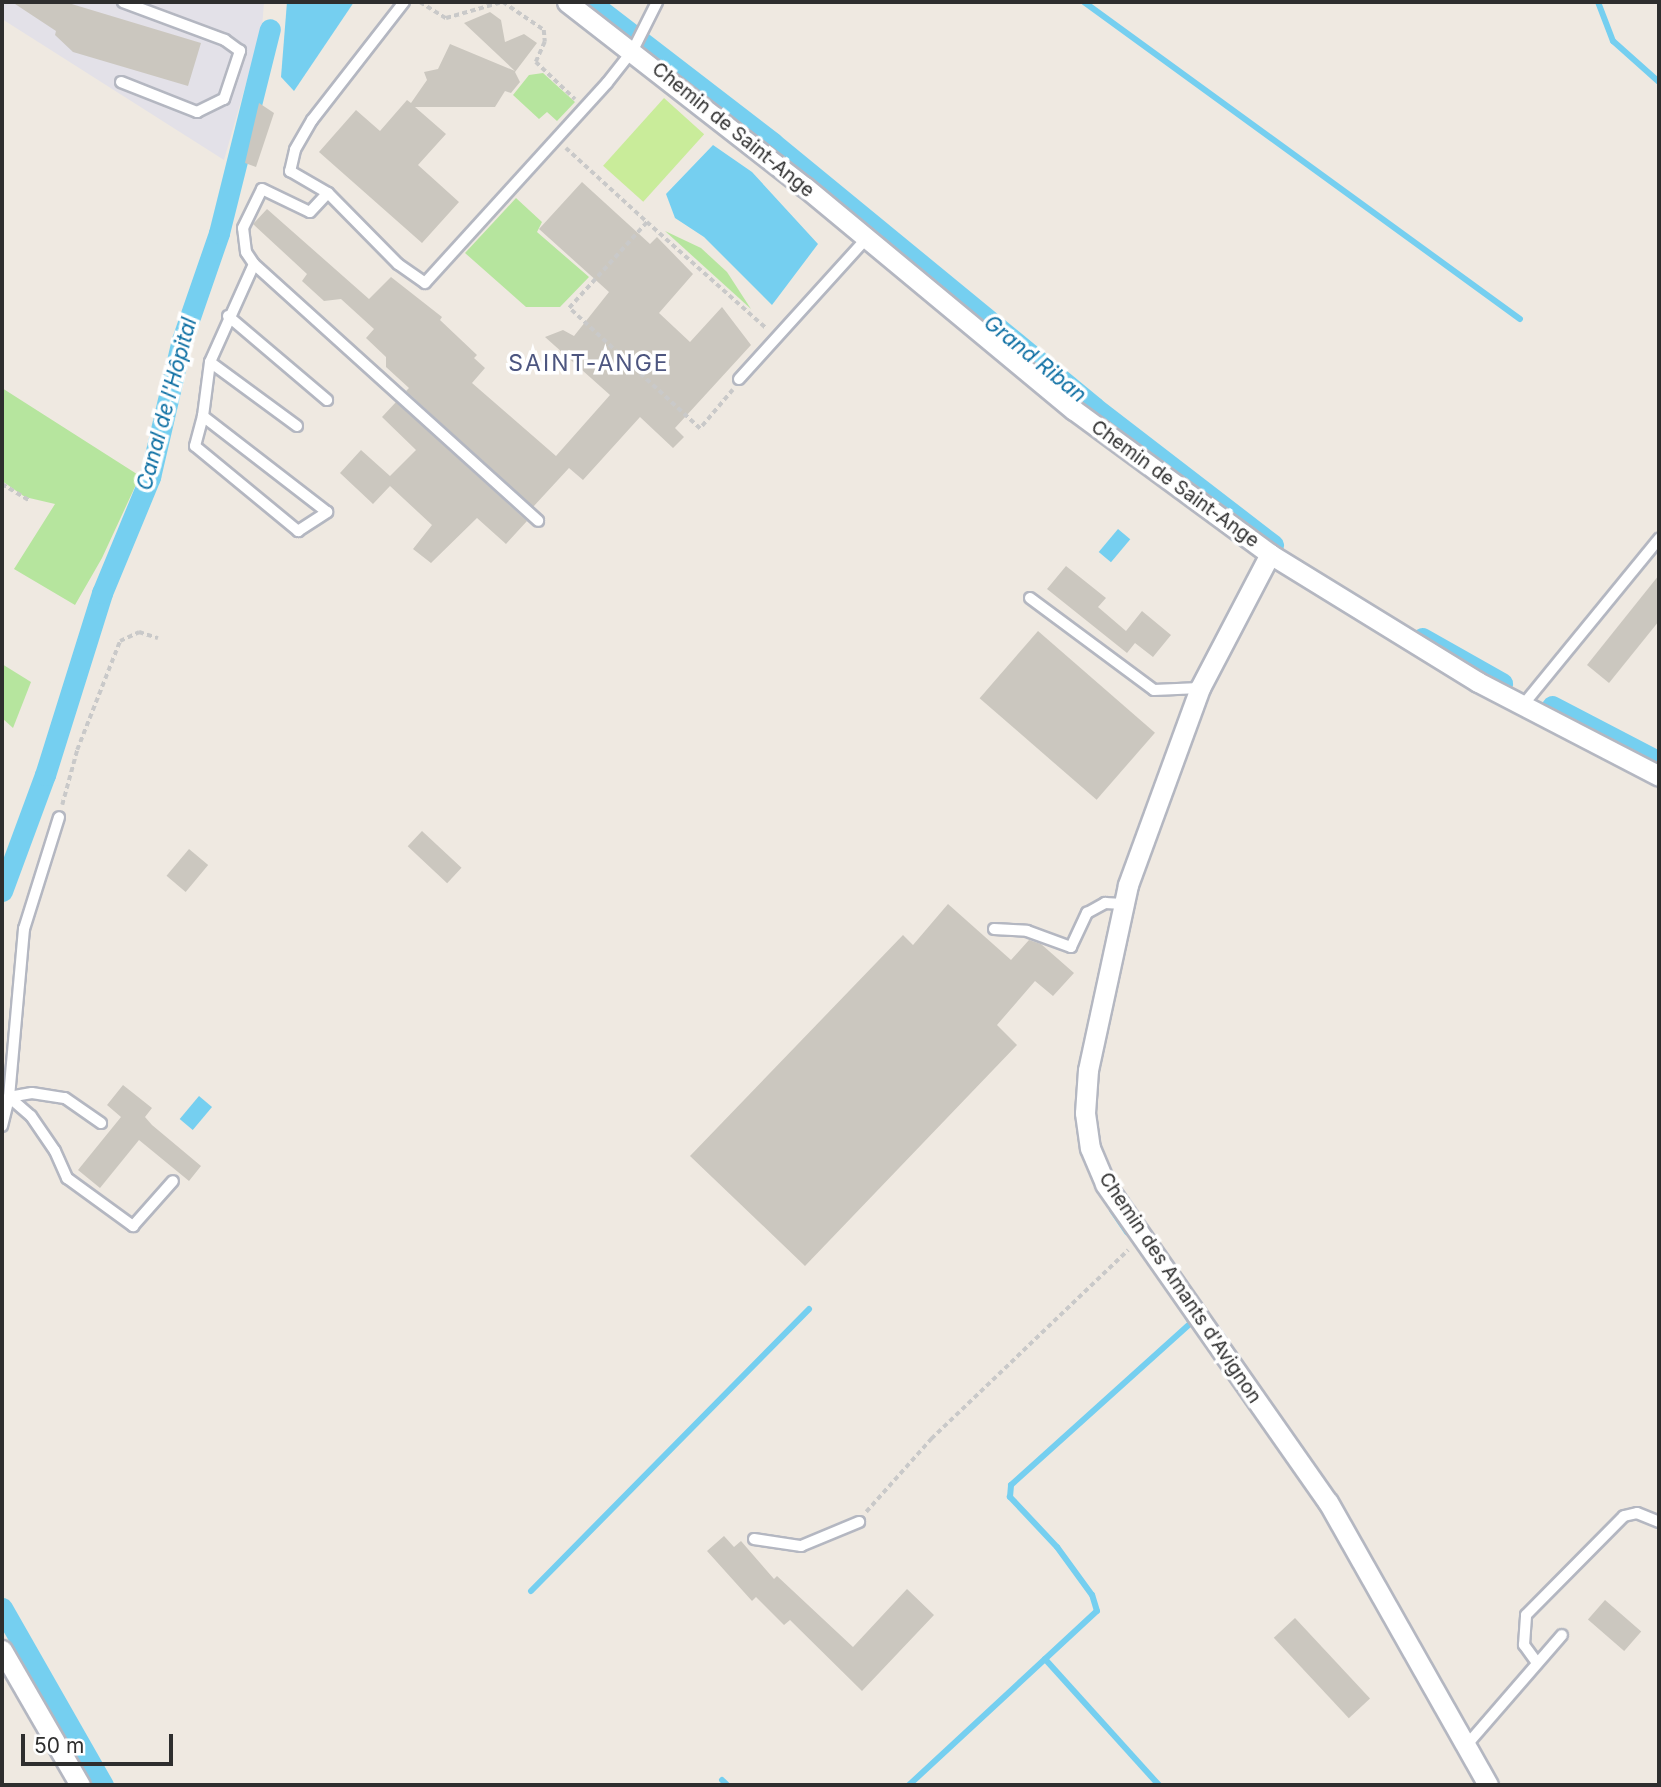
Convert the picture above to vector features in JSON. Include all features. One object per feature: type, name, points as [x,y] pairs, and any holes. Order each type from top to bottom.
[{"type":"street","name":"Chemin de Saint-Ange","points":[[567,2],[633,50],[867,238],[1074,410],[1270,554],[1395,634],[1659,776]]},
{"type":"street","name":"Chemin des Amants d'Avignon","points":[[1270,554],[1200,688],[1123,904],[1095,1028],[1085,1113],[1090,1148],[1104,1184],[1328,1502],[1488,1785]]},
{"type":"street","points":[[2,1650],[80,1785]]},
{"type":"lane","points":[[121,82],[197,112],[224,99],[240,51],[225,40],[123,2]]},
{"type":"lane","points":[[404,2],[312,120],[295,150],[290,171],[328,193],[398,264],[425,283],[585,108],[633,50],[657,2]]},
{"type":"lane","points":[[328,193],[310,212],[262,189],[243,228],[246,251],[254,264],[538,521]]},
{"type":"lane","points":[[739,379],[867,238]]},
{"type":"lane","points":[[203,415],[327,512],[298,531],[195,446],[211,362],[228,316],[254,264]]},
{"type":"lane","points":[[228,316],[327,400]]},
{"type":"lane","points":[[211,362],[297,426]]},
{"type":"lane","points":[[1523,705],[1659,539]]},
{"type":"lane","points":[[1030,598],[1154,690],[1200,688]]},
{"type":"lane","points":[[2,1126],[9,1097],[24,929],[59,817]]},
{"type":"lane","points":[[994,929],[1027,932],[1071,947],[1087,913],[1105,903],[1123,904]]},
{"type":"lane","points":[[9,1097],[32,1093],[65,1098],[101,1123]]},
{"type":"lane","points":[[9,1097],[31,1116],[55,1151],[67,1178],[133,1226],[173,1181]]},
{"type":"lane","points":[[1535,1660],[1524,1644],[1526,1615],[1624,1516],[1637,1514],[1659,1522]]},
{"type":"lane","points":[[754,1539],[801,1546],[859,1522]]},
{"type":"lane","points":[[1465,1747],[1535,1660],[1562,1635]]},
{"type":"path","points":[[420,2],[446,18],[503,2],[544,30],[545,42],[536,62],[585,108]]},
{"type":"path","points":[[556,139],[776,338]]},
{"type":"path","points":[[647,222],[569,309],[700,429],[739,379]]},
{"type":"path","points":[[2,484],[30,501]]},
{"type":"path","points":[[59,817],[77,750],[120,641],[139,632],[158,638]]},
{"type":"path","points":[[859,1522],[931,1438],[1143,1238]]},
{"type":"shaded area","points":[[2,2],[264,2],[262,28],[224,160],[2,19]]},
{"type":"green space","points":[[543,73],[575,102],[557,121],[547,112],[539,119],[513,95],[529,75]]},
{"type":"green space","points":[[664,98],[704,134],[643,202],[603,166]]},
{"type":"green space","points":[[516,198],[542,222],[537,232],[589,277],[560,307],[526,307],[465,253]]},
{"type":"green space","points":[[665,231],[701,248],[727,272],[751,309]]},
{"type":"green space","points":[[2,388],[140,476],[102,558],[75,605],[14,569],[55,504],[25,497],[2,481]]},
{"type":"green space","points":[[2,664],[31,682],[13,728],[2,718]]},
{"type":"water","points":[[287,2],[354,2],[294,91],[281,77]]},
{"type":"water","points":[[713,145],[752,172],[818,244],[772,305],[704,237],[675,218],[666,194]]},
{"type":"water","points":[[1118,529],[1130,539],[1111,562],[1099,552]]},
{"type":"water","points":[[199,1096],[212,1107],[193,1130],[180,1119]]},
{"type":"building","points":[[12,2],[65,2],[201,43],[188,86],[73,52],[55,35],[56,31]]},
{"type":"building","points":[[490,12],[501,20],[505,42],[524,34],[537,43],[515,72],[520,82],[511,93],[505,91],[495,107],[415,107],[446,134],[418,165],[459,202],[422,243],[319,152],[356,110],[380,131],[407,100],[411,103],[427,80],[424,72],[438,69],[450,44],[515,71],[464,23]]},
{"type":"building","points":[[259,103],[274,113],[256,167],[245,163]]},
{"type":"building","points":[[582,182],[650,244],[657,237],[693,274],[659,313],[690,342],[722,307],[751,345],[675,428],[684,437],[673,448],[640,417],[583,480],[569,468],[533,507],[406,391],[409,388],[386,367],[386,357],[366,338],[374,329],[341,299],[324,301],[302,281],[307,274],[253,224],[267,209],[369,299],[391,277],[442,317],[440,320],[477,355],[474,358],[485,368],[472,383],[556,456],[610,395],[545,337],[563,330],[574,336],[609,292],[539,229]]},
{"type":"building","points":[[396,402],[527,521],[506,544],[477,518],[431,563],[413,549],[432,525],[390,486],[373,504],[340,473],[361,450],[390,476],[416,450],[382,417]]},
{"type":"building","points":[[1066,566],[1106,598],[1098,607],[1126,631],[1142,611],[1171,635],[1153,657],[1135,643],[1127,653],[1047,589]]},
{"type":"building","points":[[1659,575],[1659,621],[1609,683],[1587,665]]},
{"type":"building","points":[[1038,631],[1155,733],[1097,800],[980,698]]},
{"type":"building","points":[[422,831],[461,868],[447,883],[408,846]]},
{"type":"building","points":[[189,849],[208,865],[186,892],[167,876]]},
{"type":"building","points":[[948,904],[1011,960],[1029,940],[1041,944],[1074,973],[1053,996],[1035,981],[997,1025],[1017,1045],[805,1266],[690,1156],[903,935],[913,945]]},
{"type":"building","points":[[123,1085],[152,1108],[145,1117],[152,1125],[201,1166],[189,1181],[139,1140],[100,1188],[78,1170],[121,1117],[107,1105]]},
{"type":"building","points":[[724,1536],[734,1547],[741,1541],[774,1579],[777,1576],[853,1647],[907,1589],[934,1615],[862,1691],[790,1620],[784,1625],[756,1597],[752,1601],[707,1551]]},
{"type":"building","points":[[1605,1600],[1641,1631],[1624,1651],[1588,1620]]},
{"type":"building","points":[[1295,1618],[1370,1698],[1349,1718],[1274,1638]]},
{"type":"waterway","name":"Grand Riban","points":[[590,2],[773,143],[1094,407],[1273,545]]},
{"type":"waterway","points":[[1084,2],[1520,319]]},
{"type":"waterway","points":[[1598,2],[1613,41],[1659,82]]},
{"type":"waterway","name":"Canal de l'Hôpital","points":[[2,891],[45,775],[102,593],[150,477],[182,340],[219,233],[270,29]]},
{"type":"waterway","name":"Grand Riban","points":[[1422,638],[1502,683]]},
{"type":"waterway","name":"Grand Riban","points":[[1552,706],[1659,762]]},
{"type":"waterway","points":[[1112,1210],[1127,1232]]},
{"type":"waterway","points":[[531,1591],[809,1309]]},
{"type":"waterway","points":[[909,1785],[1097,1611],[1092,1595],[1057,1547],[1010,1497],[1011,1485],[1191,1323],[1188,1318]]},
{"type":"waterway","name":"Canal de l'Hôpital","points":[[2,1608],[103,1785]]},
{"type":"waterway","points":[[1045,1659],[1159,1785]]},
{"type":"waterway","points":[[722,1780],[727,1785]]},
{"type":"district","name":"SAINT-ANGE","points":[[589,363]]}]
